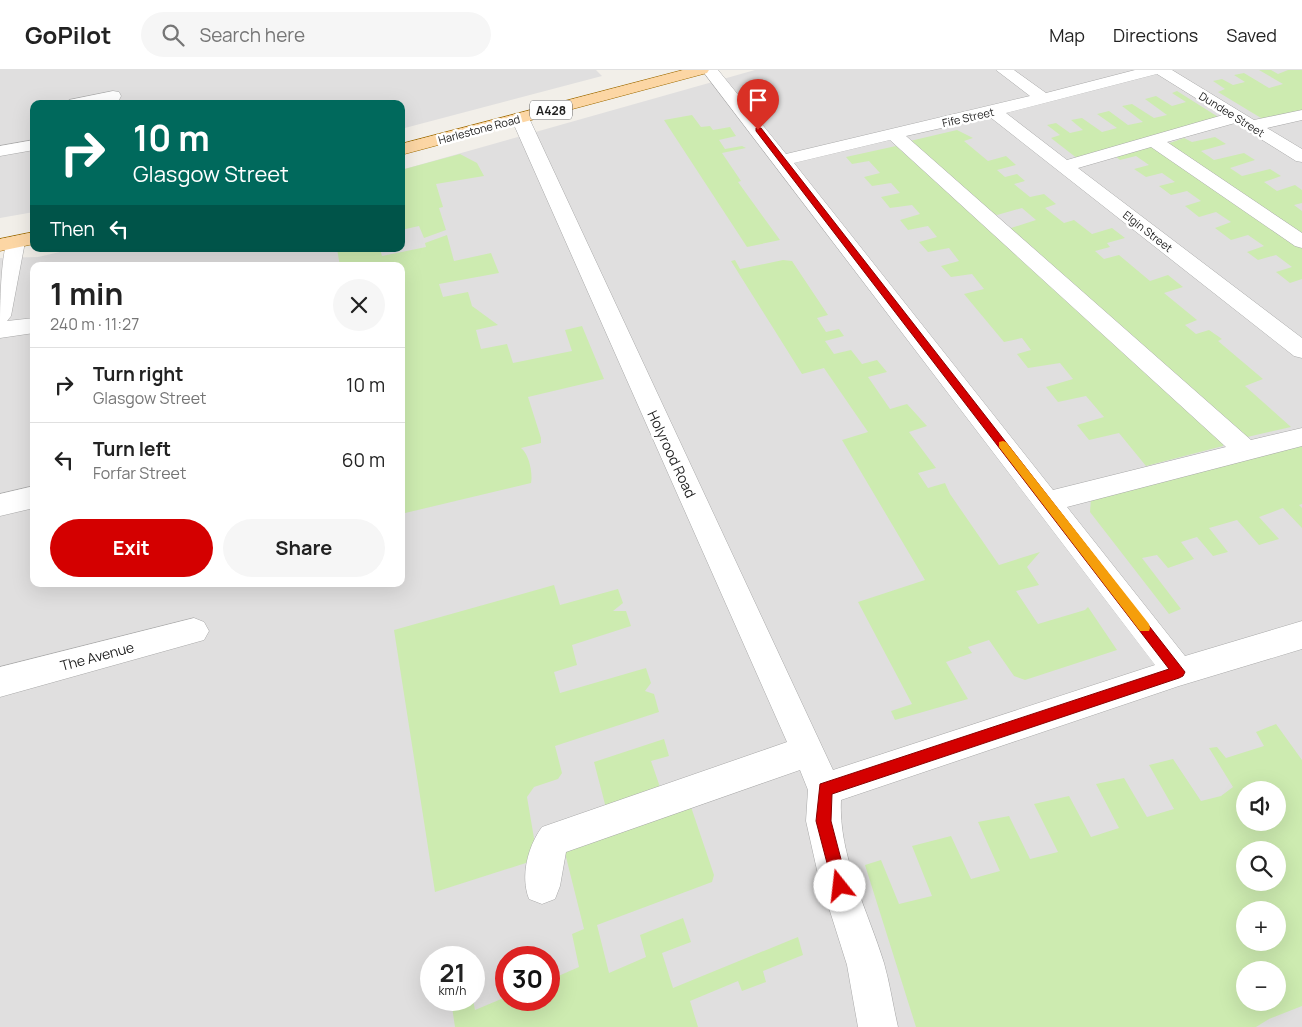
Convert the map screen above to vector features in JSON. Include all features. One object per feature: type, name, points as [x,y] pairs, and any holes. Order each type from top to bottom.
[{"type":"main road","name":"Harlestone Road","points":[[405,149],[701,70]]},
{"type":"street","points":[[710,70],[1179,672]]},
{"type":"street","points":[[1004,70],[1043,98]]},
{"type":"street","name":"Fife Street","points":[[782,160],[993,111],[1154,70]]},
{"type":"street","name":"Dundee Street","points":[[1162,70],[1302,157]]},
{"type":"street","points":[[94,100],[113,96]]},
{"type":"street","name":"Elgin Street","points":[[993,111],[1302,350]]},
{"type":"street","points":[[1252,126],[1302,115]]},
{"type":"street","points":[[1065,166],[1155,142],[1236,117]]},
{"type":"street","name":"Holyrood Road","points":[[520,118],[825,789]]},
{"type":"street","points":[[893,134],[1248,452]]},
{"type":"street","points":[[1155,142],[1302,242]]},
{"type":"street","points":[[0,151],[30,146]]},
{"type":"street","points":[[0,316],[16,242]]},
{"type":"street","points":[[0,330],[30,326]]},
{"type":"street","points":[[1047,502],[1302,437]]},
{"type":"street","points":[[0,505],[30,498]]},
{"type":"street","name":"The Avenue","points":[[0,682],[194,631]]},
{"type":"street","points":[[878,1027],[866,965],[835,870],[824,821],[825,789],[1179,672],[1302,635]]},
{"type":"street","points":[[542,886],[547,849],[554,839],[808,751]]},
{"type":"shaded area","points":[[0,70],[596,70],[602,76],[405,128],[405,100],[30,100],[30,213],[0,218]]},
{"type":"shaded area","points":[[755,70],[1302,70],[1302,1027],[0,1027],[0,258],[38,257],[60,252],[405,252],[405,169]]},
{"type":"green space","points":[[1259,70],[1271,70],[1278,74],[1288,70],[1302,70],[1302,112],[1266,121],[1218,92],[1225,89],[1213,81],[1222,79],[1233,85],[1245,82],[1234,75],[1244,73],[1269,88],[1283,84]]},
{"type":"green space","points":[[1177,91],[1223,120],[1078,159],[1051,138],[1060,135],[1047,125],[1056,123],[1070,133],[1083,130],[1071,120],[1082,118],[1102,132],[1117,128],[1097,114],[1109,111],[1128,125],[1143,122],[1122,106],[1132,104],[1154,118],[1167,115],[1145,99],[1156,96],[1172,106],[1186,102],[1172,93]]},
{"type":"green space","points":[[692,115],[701,127],[710,126],[713,130],[730,127],[736,136],[719,140],[725,149],[742,146],[746,148],[722,153],[741,181],[738,182],[780,240],[747,247],[664,120]]},
{"type":"green space","points":[[957,130],[973,138],[964,141],[988,161],[1006,156],[1016,165],[997,170],[1005,177],[1017,174],[1025,181],[1014,184],[1030,197],[1044,194],[1056,204],[1045,208],[1064,223],[1074,220],[1092,234],[1112,228],[1125,238],[1107,243],[1110,247],[1095,251],[1104,259],[1119,255],[1150,281],[1168,275],[1183,287],[1164,293],[1197,320],[1185,325],[1196,334],[1209,330],[1222,339],[1218,341],[1263,379],[1245,386],[1291,427],[1243,438],[1012,234],[1011,228],[1036,220],[1022,208],[997,215],[985,209],[910,141]]},
{"type":"green space","points":[[1215,137],[1226,144],[1201,151],[1214,160],[1244,153],[1255,160],[1230,168],[1242,176],[1270,169],[1281,176],[1264,182],[1277,191],[1295,185],[1302,190],[1302,203],[1294,205],[1302,211],[1302,240],[1164,145],[1184,138],[1192,142]]},
{"type":"green space","points":[[896,146],[1224,440],[1223,446],[1146,466],[1119,433],[1089,440],[1077,425],[1104,417],[1086,396],[1058,402],[1046,387],[1073,379],[1060,363],[1028,368],[1017,354],[1031,350],[1022,338],[1004,342],[964,294],[984,289],[972,274],[951,277],[941,266],[959,261],[949,248],[928,252],[919,242],[937,237],[928,226],[908,230],[900,220],[920,214],[912,205],[890,208],[881,197],[900,193],[891,183],[872,186],[864,177],[880,173],[869,161],[852,164],[846,157]]},
{"type":"green space","points":[[1155,146],[1302,248],[1302,279],[1290,283],[1276,272],[1292,267],[1276,255],[1258,260],[1247,252],[1264,246],[1248,235],[1231,240],[1215,228],[1231,222],[1216,212],[1199,217],[1185,206],[1201,201],[1187,191],[1171,195],[1159,186],[1175,182],[1162,173],[1146,177],[1134,169],[1149,165],[1136,156],[1120,160],[1115,156]]},
{"type":"green space","points":[[460,154],[477,163],[484,176],[436,184],[443,207],[439,208],[446,230],[424,238],[419,226],[405,229],[405,169]]},
{"type":"green space","points":[[447,235],[454,261],[491,253],[499,273],[439,284],[443,297],[468,292],[472,306],[498,325],[476,330],[481,349],[507,344],[513,363],[572,351],[565,330],[582,326],[604,379],[528,397],[541,438],[541,443],[521,448],[530,464],[531,483],[405,513],[405,262],[339,262],[338,252],[381,252],[382,256],[426,247],[425,243]]},
{"type":"green space","points":[[735,260],[740,269],[783,260],[792,261],[828,315],[817,318],[826,332],[839,329],[844,336],[825,341],[834,354],[851,350],[862,364],[877,360],[887,372],[868,377],[890,409],[907,404],[927,426],[909,432],[936,468],[918,473],[928,488],[945,483],[950,494],[999,565],[1040,552],[1027,567],[1039,585],[1016,591],[1038,624],[1085,610],[1088,607],[1117,650],[1025,680],[1014,676],[989,640],[968,647],[972,653],[946,662],[968,699],[895,720],[891,711],[912,704],[858,602],[925,580],[842,440],[868,432],[824,368],[802,374],[731,261]]},
{"type":"green space","points":[[1302,444],[1302,504],[1299,505],[1302,508],[1302,528],[1283,508],[1259,517],[1279,539],[1259,545],[1237,520],[1209,528],[1228,552],[1213,556],[1197,537],[1181,542],[1194,559],[1168,568],[1157,555],[1142,558],[1181,609],[1169,614],[1090,512],[1091,499]]},
{"type":"green space","points":[[554,585],[560,605],[618,589],[623,603],[613,611],[626,611],[631,626],[572,645],[577,665],[554,672],[560,693],[646,668],[651,683],[645,691],[654,694],[659,712],[555,746],[562,773],[558,779],[534,787],[527,797],[535,844],[529,862],[435,892],[394,630]]},
{"type":"green space","points":[[1276,724],[1302,760],[1302,1006],[1269,1019],[1256,1027],[916,1027],[865,865],[881,860],[899,904],[932,896],[912,846],[951,836],[971,879],[1000,871],[978,822],[1009,816],[1030,859],[1058,852],[1034,804],[1069,796],[1091,837],[1119,828],[1096,784],[1124,778],[1147,817],[1174,809],[1149,765],[1173,759],[1201,801],[1221,796],[1233,787],[1209,748],[1217,747],[1226,758],[1264,746],[1256,732]]},
{"type":"green space","points":[[664,739],[669,756],[651,761],[661,790],[606,808],[594,762]]},
{"type":"green space","points":[[690,804],[714,875],[712,882],[597,925],[609,973],[646,957],[640,935],[683,918],[691,942],[662,953],[673,988],[798,937],[803,955],[763,971],[766,982],[742,991],[738,981],[690,1001],[698,1027],[455,1027],[453,1011],[485,1011],[485,1006],[495,1002],[495,1011],[560,1011],[560,975],[579,967],[572,934],[584,929],[564,849]]},
{"type":"slow traffic","points":[[1003,444],[1144,628]]},
{"type":"route","points":[[758,130],[1179,672],[825,789],[824,821],[840,886]]}]
